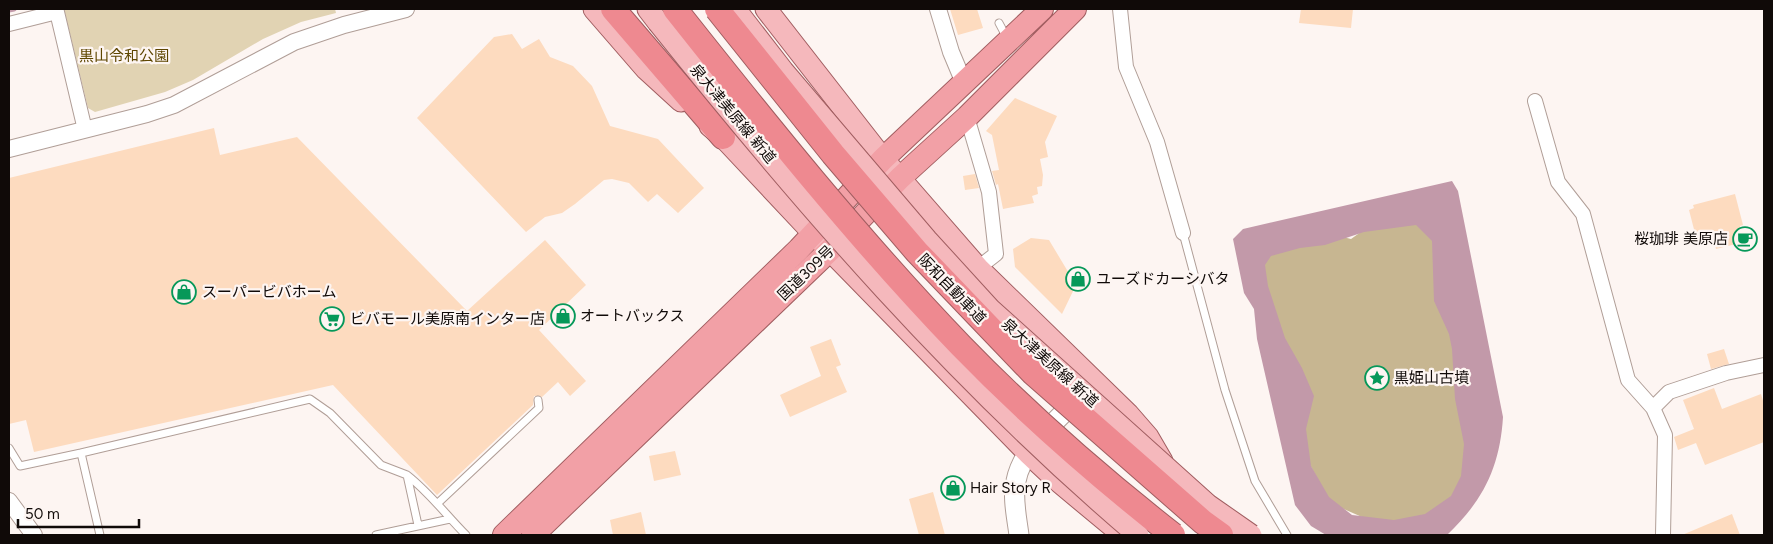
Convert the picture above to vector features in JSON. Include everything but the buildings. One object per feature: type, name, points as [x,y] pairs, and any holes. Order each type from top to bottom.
[{"type":"highway","points":[[613,9],[731,129]]},
{"type":"highway","points":[[630,9],[657,17],[731,129]]},
{"type":"highway","name":"阪和自動車道","points":[[717,9],[916,252],[1033,373],[1203,522],[1221,535]]},
{"type":"highway","name":"国道309号","points":[[504,535],[814,234],[883,159],[964,83],[1004,32],[1042,9]]},
{"type":"highway","name":"国道309号","points":[[533,535],[830,250],[900,178],[967,117],[1075,9]]},
{"type":"highway","name":"阪和自動車道","points":[[657,17],[767,125],[886,264],[962,347],[1048,430],[1124,496],[1173,535]]},
{"type":"main road","points":[[594,9],[646,69],[731,129],[814,234],[1028,453],[1058,482],[1123,535]]},
{"type":"main road","name":"泉大津美原線 新道","points":[[735,9],[783,71],[927,240],[990,309],[1208,505],[1251,535]]},
{"type":"main road","points":[[766,9],[883,159],[978,268],[1128,414],[1148,437],[1204,535]]},
{"type":"main road","name":"泉大津美原線 新道","points":[[731,129],[821,218],[945,355],[1080,486],[1138,535]]},
{"type":"main road","points":[[1019,535],[1015,483],[1028,453],[1093,381]]},
{"type":"street","points":[[9,149],[85,130],[174,104],[294,42],[344,25],[406,9]]},
{"type":"street","points":[[938,9],[950,52],[964,83]]},
{"type":"street","points":[[1120,9],[1126,67],[1157,142],[1183,233]]},
{"type":"street","points":[[9,24],[57,12],[85,130]]},
{"type":"street","points":[[1535,100],[1558,182],[1584,214],[1628,380],[1653,408],[1665,435],[1663,535]]},
{"type":"street","points":[[967,117],[989,192],[996,254],[978,268]]},
{"type":"street","points":[[1653,408],[1669,392],[1726,373],[1764,364]]},
{"type":"street","points":[[9,501],[32,535]]},
{"type":"lane","points":[[1183,233],[1225,390],[1255,481],[1287,535]]},
{"type":"lane","points":[[9,448],[20,466],[310,399],[330,413],[381,465],[407,475],[438,503],[450,519],[466,535]]},
{"type":"lane","points":[[438,503],[539,408],[538,400]]},
{"type":"lane","points":[[81,453],[100,535]]},
{"type":"lane","points":[[407,475],[418,525]]},
{"type":"lane","points":[[376,535],[450,519]]},
{"type":"green space","name":"黒山令和公園","points":[[64,9],[335,9],[336,13],[301,22],[263,39],[193,80],[165,92],[95,112],[88,108]]},
{"type":"shaded area","points":[[1452,181],[1458,191],[1503,417],[1498,452],[1487,482],[1471,509],[1447,535],[1326,535],[1311,526],[1295,505],[1257,339],[1254,309],[1244,293],[1233,239],[1243,229]],"holes":[[[1416,225],[1432,241],[1434,301],[1449,334],[1452,349],[1455,399],[1464,444],[1461,476],[1451,496],[1425,514],[1394,520],[1352,515],[1329,497],[1311,466],[1306,429],[1314,396],[1302,368],[1285,338],[1268,286],[1265,265],[1271,256],[1300,248],[1325,245],[1364,232]]]},
{"type":"shaded area","points":[[1429,219],[1458,325],[1473,448],[1460,493],[1431,519],[1378,524],[1330,503],[1306,457],[1289,353],[1258,269],[1276,244],[1331,234],[1351,239],[1375,222]]},
{"type":"waterway","points":[[9,10],[14,9]]},
{"type":"place","name":"桜珈琲 美原店","points":[[1745,239]]},
{"type":"place","name":"ユーズドカーシバタ","points":[[1078,279]]},
{"type":"place","name":"スーパービバホーム","points":[[184,292]]},
{"type":"place","name":"オートバックス","points":[[563,316]]},
{"type":"place","name":"ビバモール美原南インター店","points":[[332,319]]},
{"type":"place","name":"黒姫山古墳","points":[[1377,378]]},
{"type":"place","name":"Hair Story R","points":[[953,488]]}]
